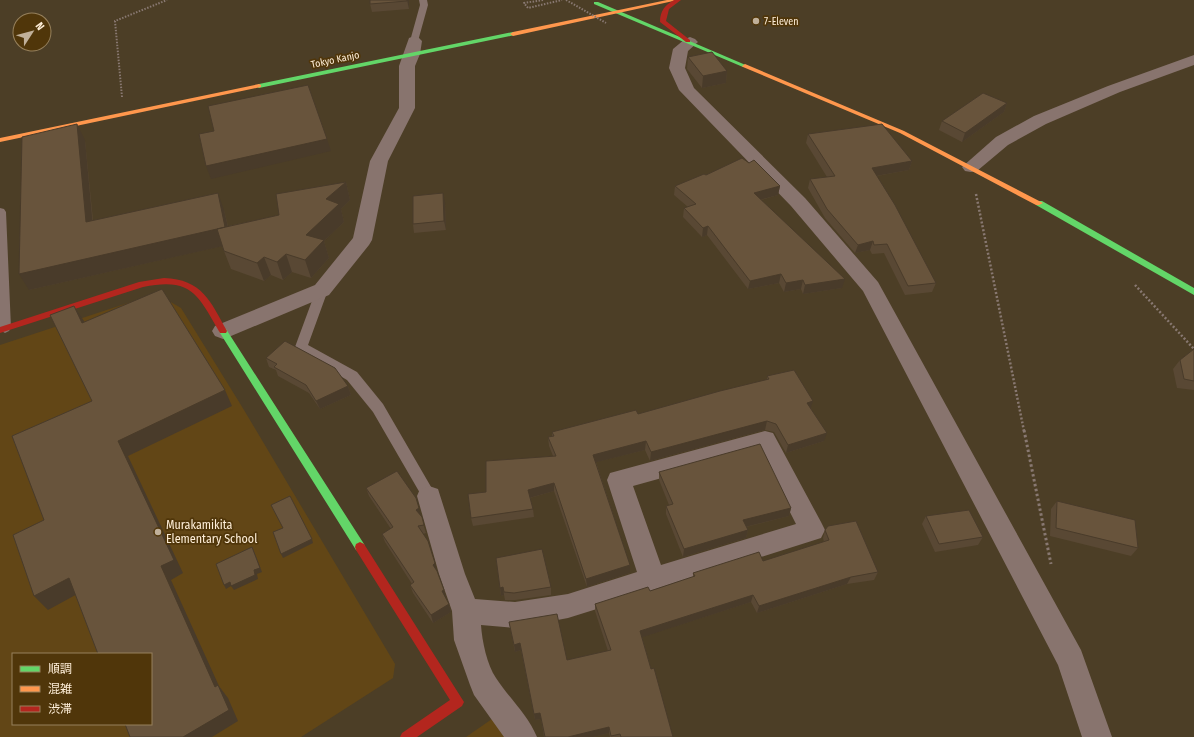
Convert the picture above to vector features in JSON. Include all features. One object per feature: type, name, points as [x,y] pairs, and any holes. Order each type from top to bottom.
[{"type":"main road","points":[[591,3],[611,0]]},
{"type":"main road","name":"Tokyo Kanjo","points":[[0,140],[413,44],[617,12],[676,0]]},
{"type":"main road","points":[[676,0],[666,8],[662,14],[663,22],[689,42]]},
{"type":"main road","points":[[591,3],[617,12],[902,132],[971,167],[1194,292]]},
{"type":"main road","points":[[2,329],[142,284],[164,280],[185,283],[199,292],[458,702],[406,737]]},
{"type":"street","points":[[689,42],[681,49],[677,68],[687,90],[798,202],[871,287],[1071,660],[1097,737]]},
{"type":"street","points":[[223,331],[322,290],[362,240],[379,161],[407,108],[407,66],[413,44]]},
{"type":"street","points":[[971,167],[1002,141],[1040,120],[1114,89],[1194,60]]},
{"type":"street","points":[[466,611],[515,615],[568,606],[653,580],[812,530],[765,440],[619,480],[653,580]]},
{"type":"street","points":[[429,496],[452,574],[466,611],[468,640],[484,685],[522,737]]},
{"type":"street","points":[[458,702],[484,685]]},
{"type":"lane","points":[[413,44],[424,5],[423,0]]},
{"type":"lane","points":[[0,212],[2,329]]},
{"type":"lane","points":[[322,290],[300,348],[352,376],[378,408],[429,496]]},
{"type":"path","points":[[123,101],[115,21],[167,0]]},
{"type":"path","points":[[543,0],[524,3],[528,8],[562,0]]},
{"type":"path","points":[[566,0],[606,23]]},
{"type":"path","points":[[971,167],[1052,569]]},
{"type":"path","points":[[1134,284],[1194,349]]},
{"type":"shaded area","name":"Murakamikita Elementary School","points":[[162,297],[181,308],[244,410],[395,664],[393,678],[301,737],[0,737],[0,345],[146,298]]},
{"type":"shaded area","points":[[492,719],[505,737],[466,737]]},
{"type":"building","points":[[370,0],[407,0],[407,1],[370,4]]},
{"type":"building","points":[[712,52],[727,71],[703,76],[688,57]]},
{"type":"building","points":[[308,85],[327,139],[206,166],[199,134],[214,131],[208,106]]},
{"type":"building","points":[[983,93],[1007,103],[965,133],[942,121]]},
{"type":"building","points":[[77,124],[86,222],[218,193],[225,227],[19,274],[22,137]]},
{"type":"building","points":[[882,124],[912,161],[872,168],[895,205],[936,283],[908,286],[887,244],[874,245],[873,241],[858,245],[827,209],[810,179],[835,176],[808,134]]},
{"type":"building","points":[[742,158],[749,163],[754,160],[780,186],[754,193],[845,279],[805,285],[803,280],[786,283],[781,274],[750,281],[708,226],[703,228],[684,208],[696,204],[675,186],[704,174],[706,175]]},
{"type":"building","points":[[346,182],[326,199],[339,204],[306,235],[324,240],[305,260],[286,254],[277,262],[264,257],[257,263],[224,251],[217,229],[279,215],[276,194]]},
{"type":"building","points":[[443,193],[444,221],[413,224],[413,196]]},
{"type":"building","points":[[162,289],[225,390],[118,441],[174,560],[161,566],[215,687],[218,685],[229,710],[183,737],[130,737],[125,725],[152,725],[152,653],[98,653],[69,578],[34,596],[13,535],[44,520],[12,436],[92,401],[50,315],[74,306],[82,323]]},
{"type":"building","points":[[285,341],[335,368],[348,386],[316,401],[306,385],[274,367],[277,364],[266,358]]},
{"type":"building","points":[[1194,349],[1194,381],[1184,379],[1180,360]]},
{"type":"building","points":[[794,370],[813,401],[807,403],[827,433],[788,445],[776,424],[767,421],[651,452],[646,441],[593,455],[630,565],[586,579],[554,483],[528,490],[533,509],[471,518],[468,494],[486,492],[486,461],[556,456],[548,437],[554,436],[552,432],[636,410],[638,414],[769,379],[767,376]]},
{"type":"building","points":[[760,444],[791,508],[743,520],[748,530],[684,549],[666,506],[673,504],[659,472]]},
{"type":"building","points":[[397,471],[416,498],[419,508],[416,510],[422,517],[424,525],[418,526],[428,541],[435,563],[433,565],[437,571],[444,590],[442,591],[449,604],[431,615],[410,585],[414,582],[382,534],[393,527],[366,488]]},
{"type":"building","points":[[290,496],[312,539],[281,554],[273,532],[283,528],[271,505]]},
{"type":"building","points":[[1057,501],[1135,520],[1138,548],[1056,528]]},
{"type":"building","points":[[969,510],[983,537],[939,544],[926,516]]},
{"type":"building","points":[[856,521],[878,572],[851,577],[759,606],[753,595],[640,631],[651,669],[654,668],[673,737],[621,737],[620,734],[611,736],[609,727],[568,737],[545,737],[540,713],[534,714],[520,643],[514,645],[509,622],[557,614],[567,660],[611,650],[595,604],[648,587],[650,591],[695,576],[693,573],[759,552],[763,561],[829,540],[825,530],[828,526]]},
{"type":"building","points":[[252,547],[260,568],[254,570],[255,575],[231,586],[230,582],[224,585],[216,564]]},
{"type":"building","points":[[542,549],[551,587],[514,593],[504,592],[503,587],[500,588],[496,558]]},
{"type":"traffic: fast","points":[[596,3],[745,66]]},
{"type":"traffic: fast","points":[[259,86],[513,34]]},
{"type":"traffic: fast","points":[[1039,203],[1194,292]]},
{"type":"traffic: fast","points":[[223,331],[360,547]]},
{"type":"traffic: slow","points":[[513,34],[675,0]]},
{"type":"traffic: slow","points":[[745,66],[902,132],[1039,203]]},
{"type":"traffic: slow","points":[[0,140],[259,86]]},
{"type":"traffic: jam","points":[[678,0],[666,8],[663,22],[688,41]]},
{"type":"traffic: jam","points":[[0,330],[142,284],[171,281],[185,284],[198,292],[208,304],[223,331]]},
{"type":"traffic: jam","points":[[360,547],[458,702],[406,737]]},
{"type":"place","name":"7-Eleven","points":[[756,21]]},
{"type":"place","name":"Murakamikita Elementary School","points":[[158,532]]}]
